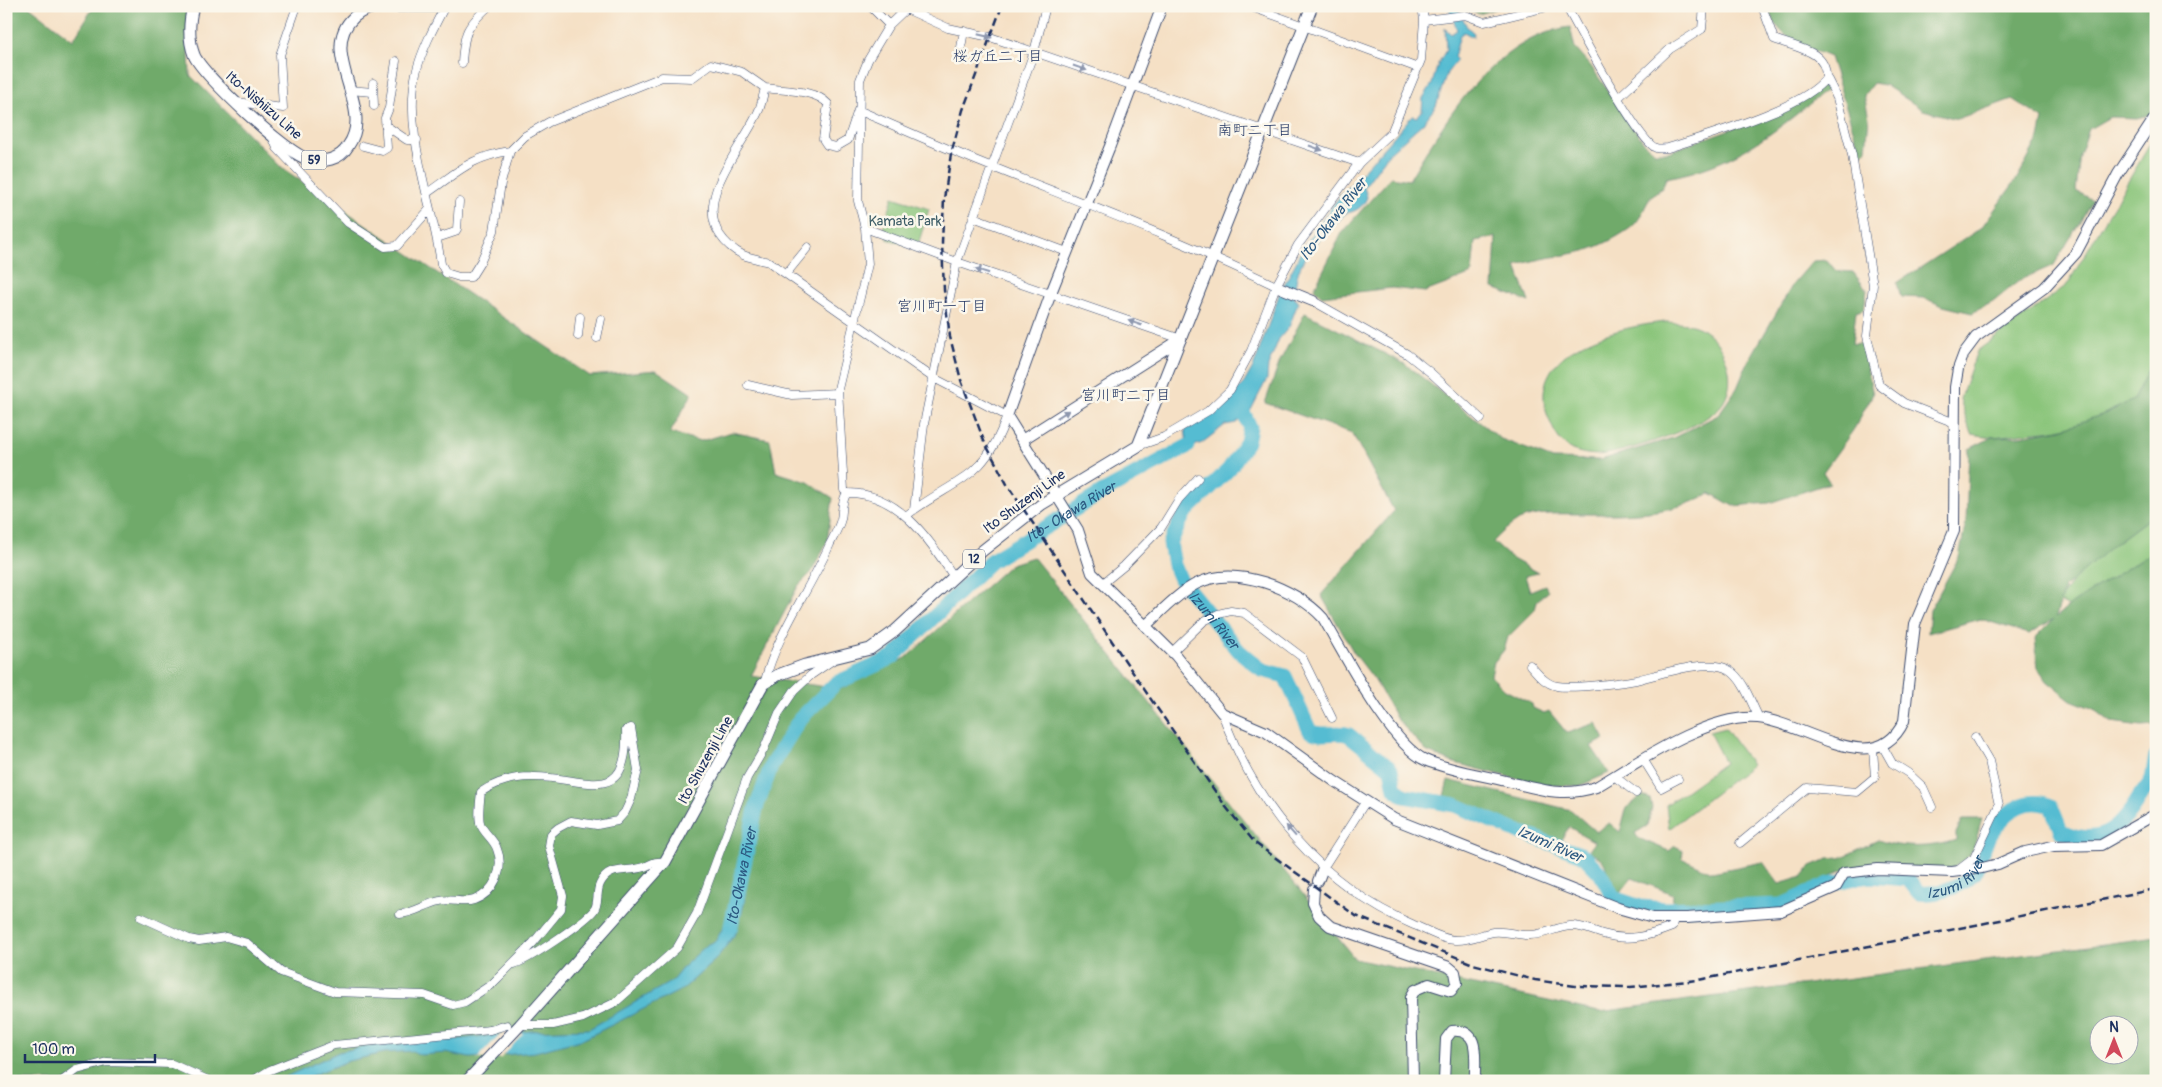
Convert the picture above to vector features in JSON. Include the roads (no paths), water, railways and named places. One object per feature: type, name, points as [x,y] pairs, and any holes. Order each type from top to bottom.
[{"type":"main road","name":"Ito-Nishiizu Line","points":[[193,6],[190,39],[195,56],[214,82],[271,134],[293,151],[308,159],[331,160],[339,156],[352,139],[356,124],[341,50],[344,32],[356,15],[372,8],[386,6]]},
{"type":"main road","points":[[391,6],[437,6]]},
{"type":"main road","points":[[1138,446],[1312,6]]},
{"type":"main road","name":"Ito Shuzenji Line","points":[[467,1081],[509,1030],[520,1026],[665,862],[763,684],[778,674],[870,649],[889,636],[982,551],[1056,494],[1138,446]]},
{"type":"street","points":[[237,102],[283,108],[280,55],[297,6]]},
{"type":"street","points":[[445,6],[427,42],[417,72],[413,96],[417,140],[429,210],[437,238],[441,264],[446,273],[459,277],[471,277],[481,262],[494,231],[502,183],[510,152],[525,136],[549,122],[662,77],[692,78],[711,64],[742,72],[766,88],[816,96],[825,100],[828,104],[824,139],[828,145],[836,147],[848,140],[858,110]]},
{"type":"street","points":[[462,63],[466,34],[474,19],[489,6]]},
{"type":"street","points":[[870,6],[889,25]]},
{"type":"street","points":[[914,510],[924,424],[932,377],[957,262],[1034,52],[1046,6]]},
{"type":"street","points":[[907,515],[954,487],[981,464],[998,440],[1051,293],[1110,146],[1162,6]]},
{"type":"street","points":[[1249,6],[1303,28],[1418,68]]},
{"type":"street","points":[[1138,446],[1164,436],[1200,415],[1222,400],[1230,390],[1251,351],[1276,286],[1298,245],[1359,162],[1391,133],[1418,68],[1424,20],[1422,6]]},
{"type":"street","points":[[1424,20],[1465,15],[1484,22],[1551,6]]},
{"type":"street","points":[[1566,6],[1618,98],[1648,142],[1656,148],[1668,148],[1726,128],[1800,98],[1822,83],[1826,78],[1826,68],[1822,59],[1816,54],[1774,39],[1762,6]]},
{"type":"street","points":[[1618,98],[1670,49],[1702,29],[1704,6]]},
{"type":"street","points":[[846,493],[844,490],[838,392],[868,264],[865,228],[858,201],[858,110],[860,80],[868,60],[889,25],[908,8],[948,28],[990,37],[1359,162]]},
{"type":"street","points":[[960,52],[964,31]]},
{"type":"street","points":[[363,146],[386,150],[385,118],[389,108],[396,61]]},
{"type":"street","points":[[1828,80],[1837,98],[1852,156],[1873,285],[1867,336],[1879,385],[1904,403],[1955,423]]},
{"type":"street","points":[[373,83],[374,106]]},
{"type":"street","points":[[766,88],[760,110],[715,193],[711,207],[712,218],[716,228],[727,245],[743,255],[769,262],[932,377],[1007,416],[1078,530],[1092,573],[1172,652],[1222,713],[1245,768],[1259,791],[1323,868],[1338,882],[1380,910],[1445,938],[1457,941],[1504,931],[1528,936],[1573,925],[1620,938],[1633,938],[1651,936],[1672,927],[1674,918]]},
{"type":"street","points":[[349,90],[373,92]]},
{"type":"street","points":[[858,110],[1213,256],[1276,286],[1313,301],[1407,354],[1431,372],[1482,419]]},
{"type":"street","points":[[1145,626],[1184,591],[1207,580],[1223,578],[1247,580],[1275,587],[1313,608],[1323,618],[1388,725],[1408,748],[1424,760],[1502,780],[1565,793],[1578,793],[1587,790],[1699,730],[1716,724],[1746,718],[1777,721],[1861,750],[1878,748],[1900,730],[1904,721],[1916,624],[1954,531],[1955,388],[1958,369],[1964,353],[1976,337],[2044,288],[2076,253],[2118,174],[2156,116]]},
{"type":"street","points":[[386,125],[407,140],[417,140]]},
{"type":"street","points":[[271,134],[276,148],[348,223],[386,246],[397,246],[429,210]]},
{"type":"street","points":[[426,193],[461,167],[494,154],[510,152]]},
{"type":"street","points":[[437,238],[455,232],[457,229],[459,202]]},
{"type":"street","points":[[973,217],[1067,252]]},
{"type":"street","points":[[865,228],[957,262],[1181,339]]},
{"type":"street","points":[[786,274],[808,246]]},
{"type":"street","points":[[578,336],[580,317]]},
{"type":"street","points":[[597,338],[601,319]]},
{"type":"street","points":[[1022,440],[1181,339]]},
{"type":"street","points":[[748,385],[792,395],[838,392]]},
{"type":"street","points":[[1102,584],[1124,566],[1161,528],[1179,499],[1198,478]]},
{"type":"street","points":[[846,493],[869,496],[890,504],[907,515],[954,577]]},
{"type":"street","points":[[763,684],[781,634],[824,558],[841,520],[843,498],[846,493]]},
{"type":"street","points":[[1172,652],[1204,621],[1218,614],[1231,611],[1244,613],[1302,657],[1332,718]]},
{"type":"street","points":[[520,1026],[552,1025],[583,1018],[616,1002],[677,948],[700,905],[747,778],[779,713],[794,691],[805,680],[839,657]]},
{"type":"street","points":[[1530,665],[1547,682],[1557,686],[1621,682],[1686,667],[1718,666],[1729,670],[1743,685],[1759,718]]},
{"type":"street","points":[[1222,713],[1266,732],[1394,819],[1618,908],[1653,918],[1781,911],[1836,887],[1844,873],[1878,869],[1911,872],[1969,870],[1998,864],[2025,852],[2053,846],[2101,845],[2156,814]]},
{"type":"street","points":[[141,917],[189,939],[199,941],[226,938],[247,944],[281,972],[335,992],[424,994],[453,1005],[465,1002],[485,988],[533,943],[561,908],[563,896],[549,846],[551,834],[571,821],[597,825],[617,821],[626,812],[638,770],[631,728],[626,730],[627,754],[624,766],[614,779],[600,784],[532,776],[495,783],[482,792],[480,823],[497,849],[499,864],[494,884],[488,892],[476,899],[468,901],[441,900],[413,913],[400,914]]},
{"type":"street","points":[[1957,871],[1974,858],[1999,805],[1989,761],[1975,737]]},
{"type":"street","points":[[1878,748],[1892,763],[1908,773],[1923,787],[1932,808]]},
{"type":"street","points":[[1740,843],[1807,788],[1857,792],[1866,786],[1875,777],[1878,748]]},
{"type":"street","points":[[1643,759],[1661,788],[1678,779]]},
{"type":"street","points":[[1614,776],[1636,793]]},
{"type":"street","points":[[1366,801],[1323,868],[1316,885],[1313,903],[1319,916],[1330,926],[1400,948],[1449,967],[1455,972],[1457,983],[1451,991],[1429,984],[1415,990],[1411,997],[1413,1081]]},
{"type":"street","points":[[510,965],[518,963],[578,925],[595,909],[599,886],[606,875],[615,870],[643,867],[654,860],[665,862]]},
{"type":"street","points":[[252,1081],[270,1070],[334,1045],[490,1030],[509,1030]]},
{"type":"street","points":[[1444,1081],[1446,1039],[1452,1031],[1461,1030],[1469,1033],[1474,1040],[1475,1081]]},
{"type":"street","points":[[62,1081],[77,1070],[107,1062],[172,1064],[210,1081]]},
{"type":"water","points":[[1448,6],[1457,6],[1467,27],[1474,33],[1473,37],[1464,32],[1460,35],[1454,57],[1457,60],[1447,73],[1436,106],[1424,122],[1390,152],[1364,187],[1367,197],[1362,206],[1346,213],[1307,254],[1297,276],[1294,297],[1298,303],[1289,327],[1279,339],[1268,366],[1267,379],[1251,410],[1236,423],[1225,425],[1202,443],[1162,458],[1187,443],[1185,430],[1214,413],[1244,383],[1254,365],[1280,292],[1307,242],[1336,201],[1412,116],[1417,117],[1422,111],[1423,98],[1432,84],[1438,64],[1446,50],[1445,28],[1451,34],[1457,30]]},
{"type":"water","points":[[739,869],[746,888],[744,904],[736,933],[716,959],[683,989],[584,1039],[535,1052],[470,1058],[445,1053],[421,1055],[412,1051],[384,1053],[348,1061],[298,1081],[277,1081],[339,1052],[368,1046],[443,1041],[531,1031],[589,1029],[672,981],[684,966],[708,944],[715,942],[739,899]]},
{"type":"waterway","name":"Izumi River","points":[[1240,405],[1250,427],[1247,442],[1229,469],[1184,514],[1170,543],[1174,565],[1180,579],[1239,651],[1262,670],[1285,676],[1310,731],[1320,734],[1339,733],[1349,735],[1391,769],[1395,789],[1405,796],[1455,805],[1513,830],[1583,855],[1600,873],[1614,898],[1641,907],[1665,909],[1782,905],[1829,884],[1870,876],[1908,879],[1919,893],[1940,892],[1960,884],[1974,873],[1986,843],[1999,823],[2007,814],[2027,804],[2039,803],[2051,806],[2061,831],[2074,836],[2086,838],[2097,837],[2107,833],[2124,819],[2149,784],[2153,776],[2156,756]]},
{"type":"waterway","name":"Ito-Okawa River","points":[[731,926],[756,808],[772,764],[800,719],[836,683],[892,658],[991,561],[1103,492],[1188,446]]},
{"type":"railway","points":[[1002,6],[963,110],[951,154],[944,199],[942,243],[944,290],[950,337],[961,380],[984,441],[1008,486],[1148,695],[1226,807],[1255,843],[1356,916],[1473,964],[1535,980],[1575,986],[1630,987],[1699,980],[2156,889]]},
{"type":"district","name":"桜ガ丘二丁目","points":[[998,56]]},
{"type":"district","name":"南町二丁目","points":[[1255,130]]},
{"type":"district","name":"宮川町一丁目","points":[[942,306]]},
{"type":"district","name":"宮川町二丁目","points":[[1126,395]]},
{"type":"park label","name":"Kamata Park","points":[[905,221]]},
{"type":"water label","name":"Ito- Okawa River","points":[[1071,513]]}]
